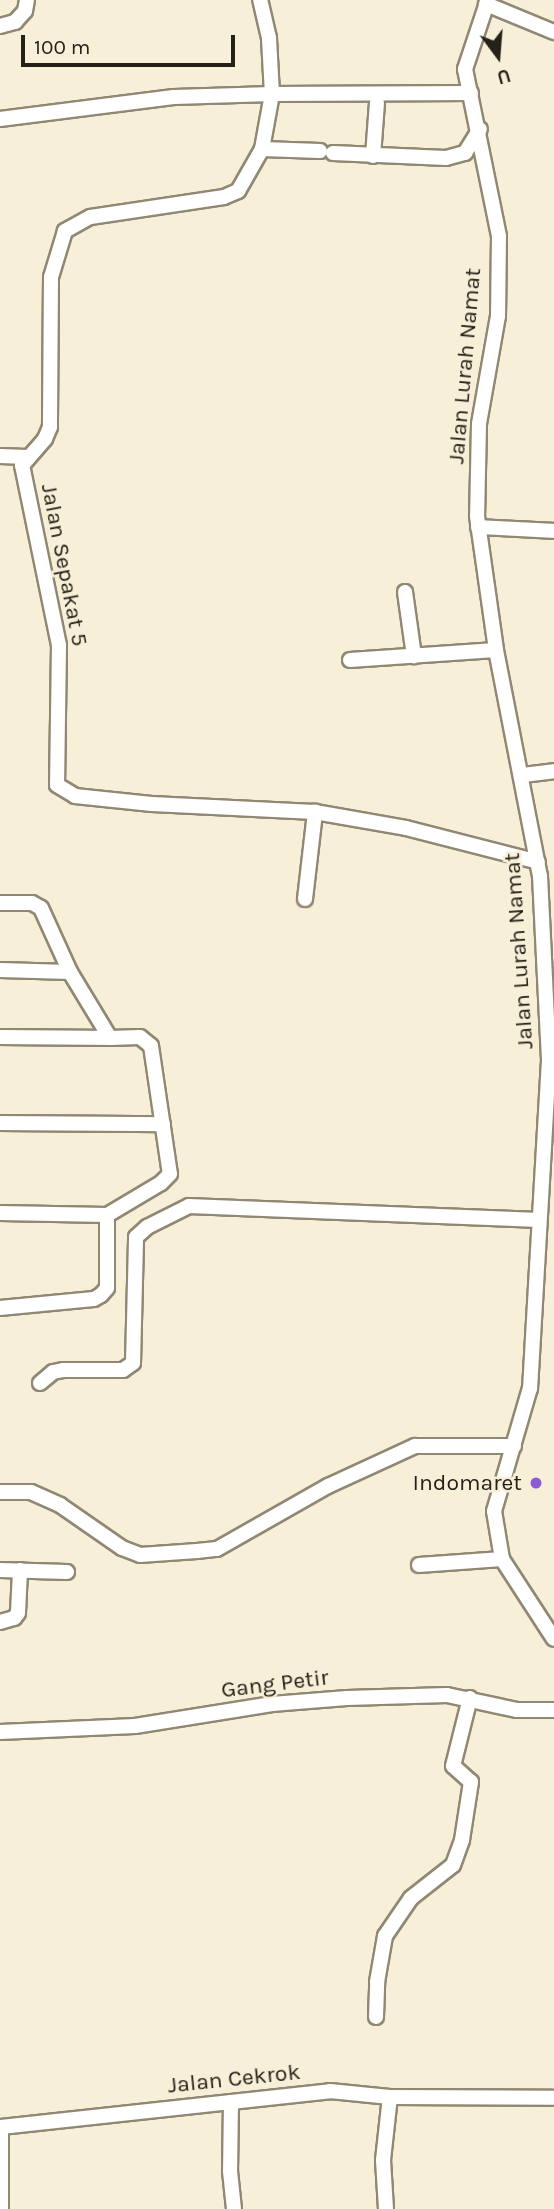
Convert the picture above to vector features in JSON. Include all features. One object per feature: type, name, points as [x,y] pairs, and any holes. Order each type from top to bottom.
[{"type":"street","points":[[0,26],[15,22],[24,11],[26,0]]},
{"type":"street","name":"Jalan Sepakat 5","points":[[260,0],[269,38],[272,94],[262,149],[238,191],[224,197],[90,216],[65,231],[51,277],[50,427],[45,439],[22,465],[59,645],[57,785],[75,796],[100,799],[315,812],[407,828],[538,862]]},
{"type":"street","points":[[487,2],[554,32]]},
{"type":"street","name":"Jalan Lurah Namat","points":[[487,2],[465,68],[480,129],[499,236],[498,316],[479,424],[478,527],[496,650],[523,775],[538,862],[550,987],[549,1060],[530,1388],[494,1511],[502,1559],[554,1639]]},
{"type":"street","points":[[0,119],[174,97],[471,93]]},
{"type":"street","points":[[373,156],[377,103]]},
{"type":"street","points":[[262,149],[373,156],[456,156],[465,153],[480,129]]},
{"type":"street","points":[[0,456],[27,457]]},
{"type":"street","points":[[478,527],[554,531]]},
{"type":"street","points":[[405,592],[414,656]]},
{"type":"street","points":[[350,660],[496,650]]},
{"type":"street","points":[[523,775],[554,771]]},
{"type":"street","points":[[305,898],[315,812]]},
{"type":"street","points":[[0,903],[32,903],[41,908],[70,972],[110,1038]]},
{"type":"street","points":[[0,970],[70,972]]},
{"type":"street","points":[[0,1037],[140,1037],[151,1046],[170,1174],[161,1184],[107,1215],[0,1213]]},
{"type":"street","points":[[0,1123],[163,1124]]},
{"type":"street","points":[[40,1383],[53,1373],[63,1370],[123,1370],[133,1363],[136,1237],[147,1227],[189,1206],[539,1220]]},
{"type":"street","points":[[0,1308],[94,1299],[102,1295],[107,1288],[107,1215]]},
{"type":"street","points":[[538,1235],[554,1238]]},
{"type":"street","points":[[0,1492],[31,1492],[60,1505],[122,1548],[139,1555],[197,1551],[216,1549],[328,1486],[415,1447],[514,1446]]},
{"type":"street","points":[[419,1565],[502,1559]]},
{"type":"street","points":[[0,1570],[67,1572]]},
{"type":"street","points":[[0,1622],[14,1618],[18,1613],[20,1570]]},
{"type":"street","name":"Gang Petir","points":[[0,1732],[135,1726],[309,1700],[447,1695],[517,1710],[554,1710]]},
{"type":"street","points":[[376,2017],[377,1982],[385,1936],[411,1898],[453,1864],[462,1840],[471,1782],[453,1766],[470,1698]]},
{"type":"street","name":"Jalan Cekrok","points":[[1,2209],[0,2123],[330,2091],[390,2096],[554,2098]]},
{"type":"street","points":[[386,2209],[383,2160],[390,2096]]},
{"type":"street","points":[[231,2102],[230,2171],[234,2209]]},
{"type":"place","name":"Indomaret","points":[[536,1483]]}]
